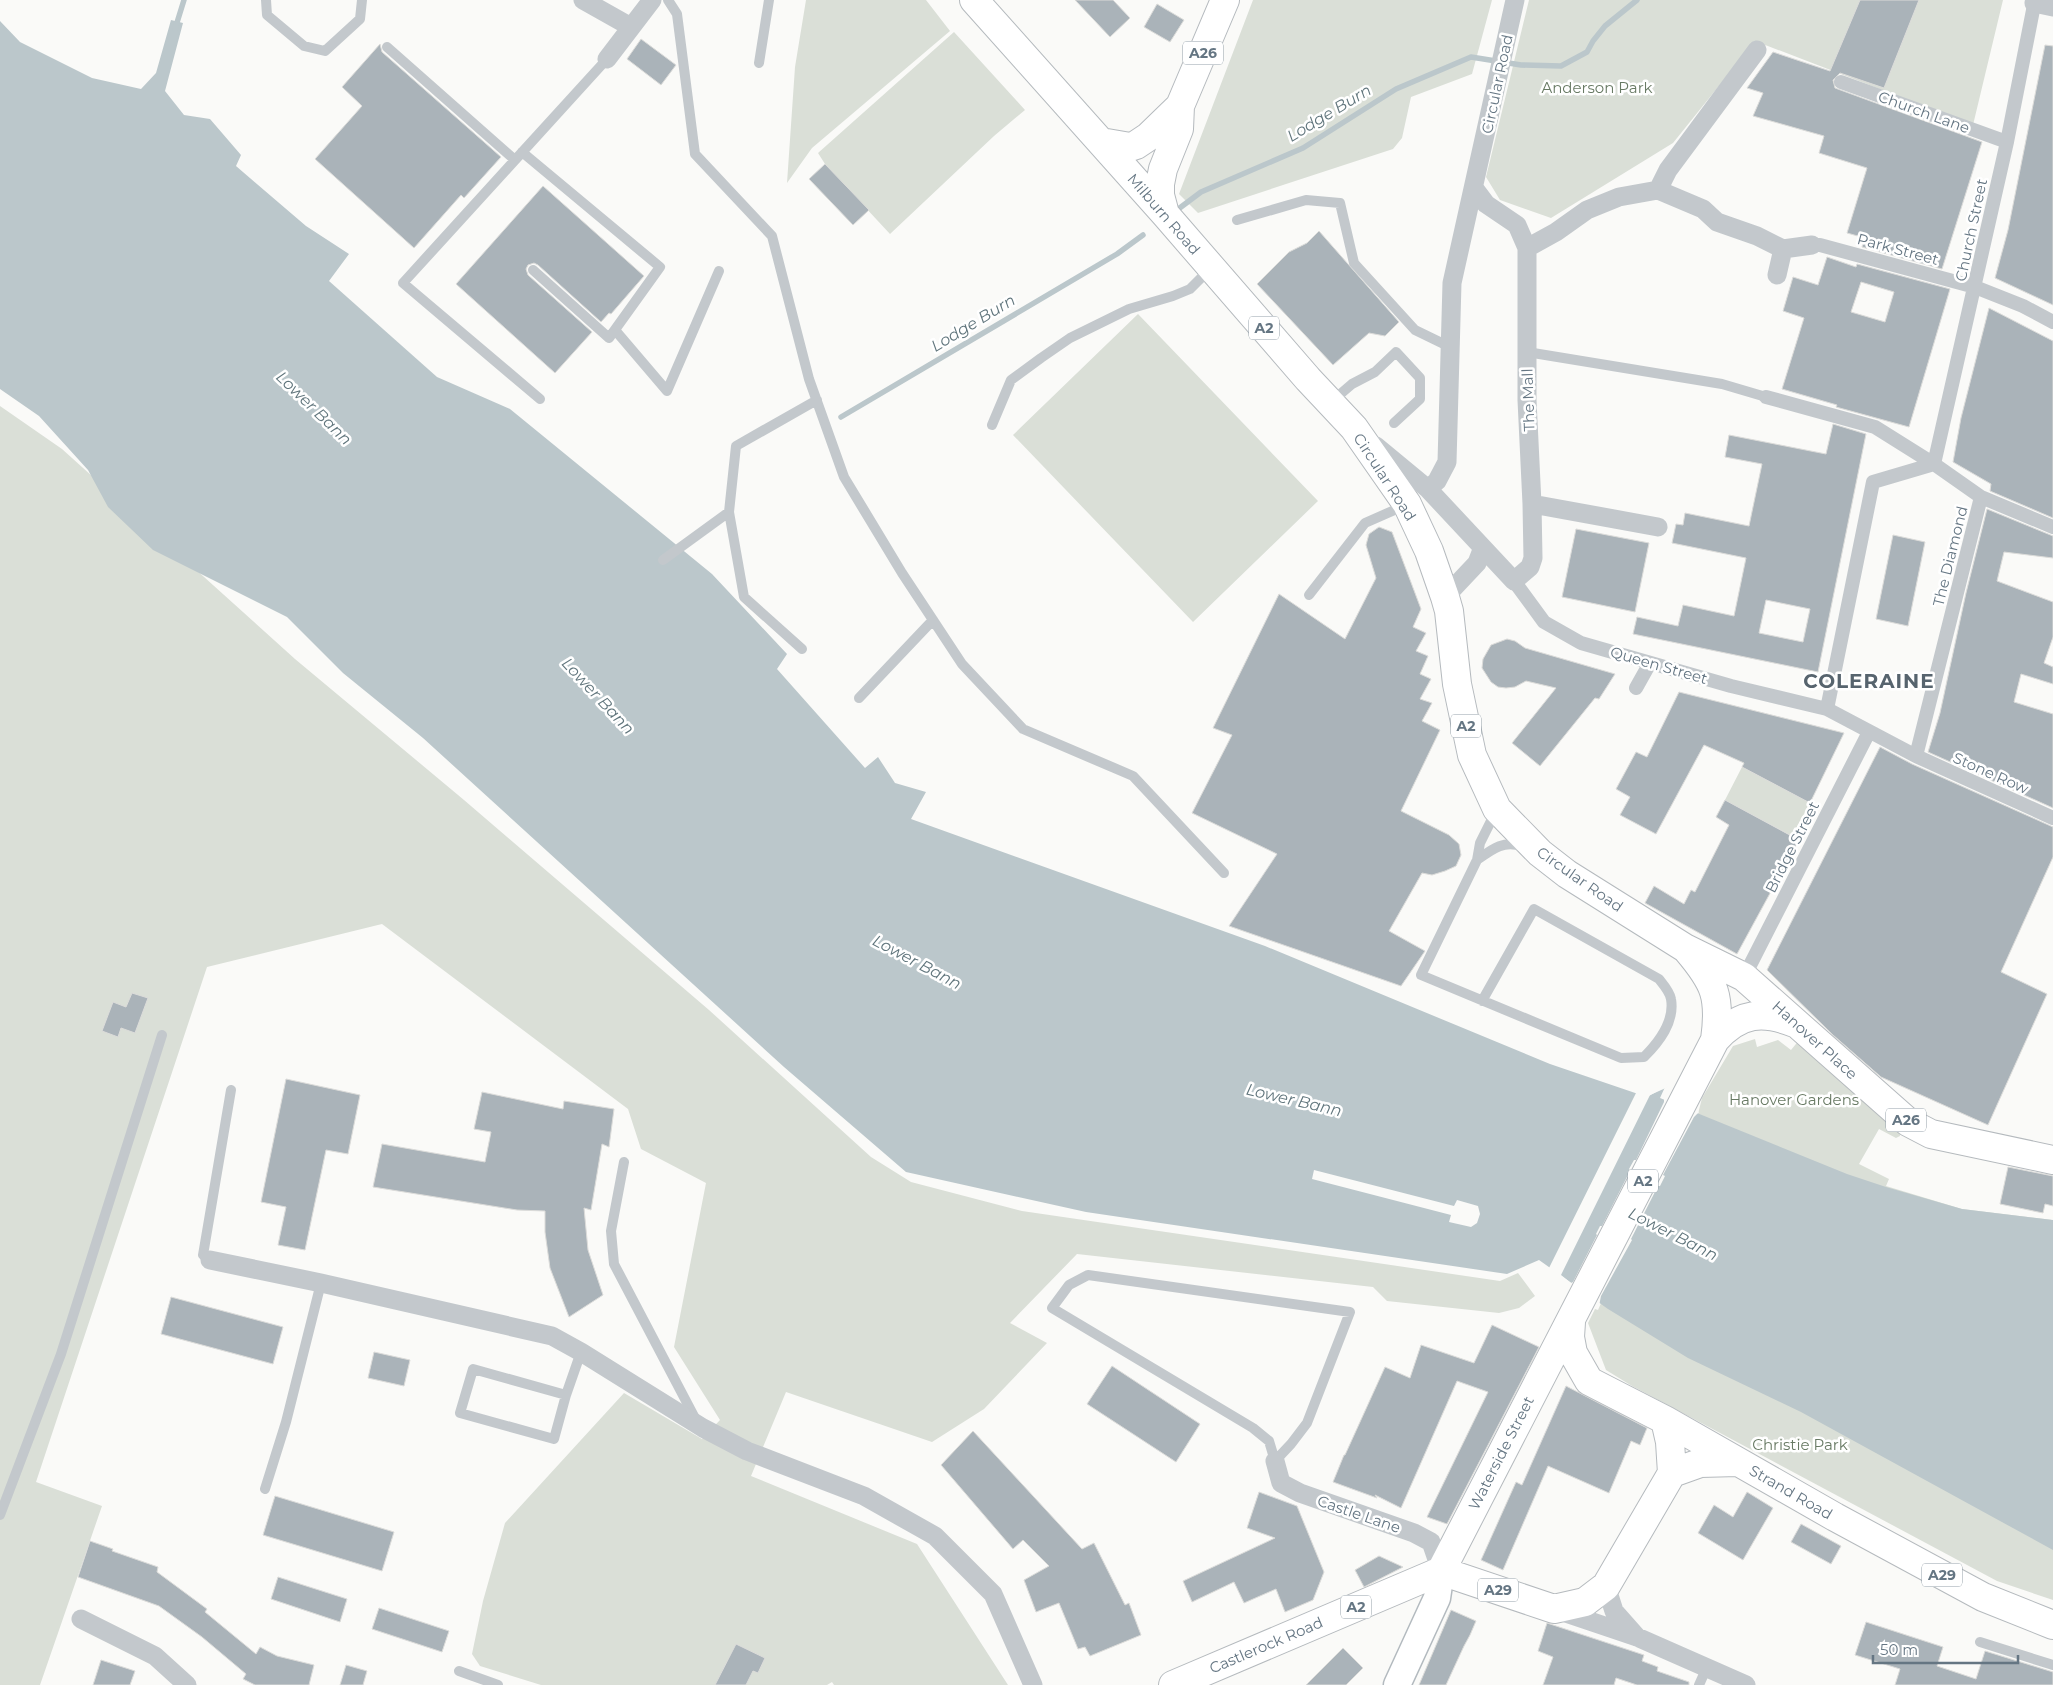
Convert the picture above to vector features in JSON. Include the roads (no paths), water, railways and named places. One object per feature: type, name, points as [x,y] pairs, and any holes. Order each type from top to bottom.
[{"type":"main road","name":"Milburn Road","points":[[974,0],[1354,428]]},
{"type":"main road","name":"A26","points":[[1170,220],[1160,195],[1164,163],[1179,128],[1180,106],[1225,0]]},
{"type":"main road","name":"A26","points":[[1101,142],[1130,147],[1136,145],[1148,137],[1180,106]]},
{"type":"main road","name":"Circular Road","points":[[1354,428],[1417,497],[1429,551],[1449,611],[1458,684],[1472,755],[1497,808],[1540,854],[1567,874],[1685,948],[1744,977]]},
{"type":"main road","name":"A2","points":[[1685,948],[1705,970],[1717,996],[1718,1011],[1715,1040]]},
{"type":"main road","name":"Hanover Place","points":[[1744,977],[1908,1122],[1932,1134],[2053,1160]]},
{"type":"main road","name":"A2","points":[[1535,1386],[1567,1340],[1715,1040],[1727,1027],[1736,1021],[1754,1017],[1781,1018],[1802,1027]]},
{"type":"main road","points":[[1567,1340],[1589,1381]]},
{"type":"main road","name":"Waterside Street","points":[[1441,1571],[1535,1386],[1545,1381],[1560,1378],[1589,1381]]},
{"type":"main road","name":"Strand Road","points":[[1589,1381],[1665,1420],[1983,1597],[2053,1625]]},
{"type":"main road","points":[[1554,1609],[1585,1602],[1606,1586],[1672,1473],[1670,1442],[1665,1420]]},
{"type":"main road","points":[[1672,1473],[1700,1463],[1738,1462]]},
{"type":"main road","points":[[1397,1685],[1437,1598],[1441,1571]]},
{"type":"main road","name":"A29","points":[[1441,1571],[1554,1609]]},
{"type":"main road","name":"Castlerock Road","points":[[1187,1682],[1441,1571]]},
{"type":"street","points":[[583,0],[631,27]]},
{"type":"street","points":[[606,59],[652,0]]},
{"type":"street","name":"Circular Road","points":[[1417,497],[1437,481],[1447,462],[1452,283],[1462,229],[1474,188],[1515,0]]},
{"type":"street","points":[[2035,2],[2053,7]]},
{"type":"street","name":"Church Street","points":[[1934,464],[2007,142],[2035,2]]},
{"type":"street","points":[[1658,190],[1668,170],[1758,50]]},
{"type":"street","name":"Church Lane","points":[[1841,82],[2007,142]]},
{"type":"street","name":"The Mall","points":[[1474,188],[1486,204],[1517,225],[1527,248],[1527,352],[1533,558],[1530,567],[1514,582]]},
{"type":"street","points":[[1527,248],[1556,232],[1587,210],[1619,197],[1658,190],[1703,209],[1717,222],[1757,236],[1783,249],[1812,246]]},
{"type":"street","name":"Park Street","points":[[1812,246],[1820,245],[1975,287],[2023,306],[2053,322]]},
{"type":"street","points":[[1777,275],[1783,249]]},
{"type":"street","name":"The Diamond","points":[[1766,397],[1875,427],[1934,464],[1981,497],[1916,756]]},
{"type":"street","points":[[1916,756],[1827,709],[1873,482],[1934,464]]},
{"type":"street","points":[[1417,497],[1482,550],[1514,582]]},
{"type":"street","points":[[1981,497],[2053,527]]},
{"type":"street","points":[[1532,504],[1658,527]]},
{"type":"street","points":[[1445,597],[1477,563],[1482,550]]},
{"type":"street","name":"Queen Street","points":[[1514,582],[1544,622],[1581,643],[1731,686],[1827,709]]},
{"type":"street","points":[[1636,688],[1650,663]]},
{"type":"street","name":"Bridge Street","points":[[1744,977],[1869,732]]},
{"type":"street","name":"Stone Row","points":[[1916,756],[2053,818]]},
{"type":"street","points":[[210,1260],[321,1283],[552,1336],[699,1426],[747,1451],[864,1496],[935,1536],[993,1594],[1034,1685]]},
{"type":"street","name":"Castle Lane","points":[[1275,1461],[1281,1483],[1300,1493],[1414,1533],[1430,1542],[1441,1571]]},
{"type":"street","points":[[1606,1586],[1614,1611],[1637,1637]]},
{"type":"street","points":[[1554,1609],[1637,1637],[1746,1685]]},
{"type":"street","points":[[81,1618],[155,1656],[187,1685]]},
{"type":"lane","points":[[266,0],[267,15],[304,46],[325,51],[360,19],[362,0]]},
{"type":"lane","points":[[668,0],[677,14],[695,154],[772,236],[809,379],[844,477],[902,574],[962,664],[1023,729],[1133,776],[1224,872]]},
{"type":"lane","points":[[759,63],[769,0]]},
{"type":"lane","points":[[387,47],[514,160]]},
{"type":"lane","points":[[540,399],[403,283],[606,59]]},
{"type":"lane","points":[[522,152],[660,267],[610,338],[533,270]]},
{"type":"lane","points":[[1237,220],[1306,200],[1340,203],[1354,263],[1415,330],[1450,347]]},
{"type":"lane","points":[[992,424],[1011,380],[1041,358],[1070,338],[1129,309],[1173,296],[1190,288],[1211,268]]},
{"type":"lane","points":[[615,330],[667,391],[719,271]]},
{"type":"lane","points":[[1330,403],[1352,384],[1375,372],[1396,352],[1420,378],[1420,398],[1394,423]]},
{"type":"lane","points":[[1527,352],[1722,384],[1766,397]]},
{"type":"lane","points":[[802,649],[744,596],[729,512],[736,446],[817,400]]},
{"type":"lane","points":[[1309,595],[1364,522],[1417,497]]},
{"type":"lane","points":[[663,560],[729,512]]},
{"type":"lane","points":[[859,698],[933,620]]},
{"type":"lane","points":[[1482,1001],[1534,909],[1659,979],[1671,998],[1669,1020],[1660,1039],[1644,1057],[1621,1058],[1482,1001],[1420,975],[1477,860],[1480,843],[1497,808]]},
{"type":"lane","points":[[1477,860],[1492,849],[1506,843],[1517,844],[1540,854]]},
{"type":"lane","points":[[0,1515],[61,1354],[162,1035]]},
{"type":"lane","points":[[210,1260],[203,1255],[231,1090]]},
{"type":"lane","points":[[624,1162],[611,1231],[614,1264],[699,1426]]},
{"type":"lane","points":[[1088,1274],[1350,1312],[1307,1423],[1275,1461],[1269,1441],[1253,1428],[1052,1308],[1069,1285],[1088,1274]]},
{"type":"lane","points":[[265,1489],[286,1422],[321,1283]]},
{"type":"lane","points":[[566,1395],[473,1369],[460,1413],[554,1439],[566,1395],[581,1352]]},
{"type":"lane","points":[[1980,1642],[2053,1666]]},
{"type":"lane","points":[[1699,1685],[1707,1667]]},
{"type":"lane","points":[[459,1671],[498,1685]]},
{"type":"water","name":"Lower Bann","points":[[171,20],[183,23],[165,91],[184,115],[210,119],[241,155],[236,166],[306,226],[349,254],[329,281],[437,377],[510,409],[712,574],[787,654],[777,669],[865,768],[878,757],[895,783],[926,792],[911,819],[1265,946],[1550,1064],[1647,1097],[1665,1087],[1660,1098],[1847,1174],[1962,1209],[2053,1220],[2053,1550],[1801,1412],[1688,1358],[1608,1309],[1539,1260],[1507,1274],[1086,1212],[906,1172],[784,1067],[423,738],[343,673],[287,617],[153,550],[108,507],[88,470],[39,416],[0,389],[0,21],[20,42],[92,78],[141,89],[156,73]]},
{"type":"waterway","points":[[175,29],[184,0]]},
{"type":"waterway","name":"Lodge Burn","points":[[1173,213],[1201,192],[1303,148],[1396,89],[1471,57],[1521,65],[1561,66],[1587,52],[1605,26],[1637,0]]},
{"type":"waterway","name":"Lodge Burn","points":[[841,417],[1117,254],[1143,235]]},
{"type":"district","name":"COLERAINE","points":[[1869,681]]},
{"type":"park label","name":"Anderson Park","points":[[1597,87]]},
{"type":"park label","name":"Hanover Gardens","points":[[1794,1099]]},
{"type":"park label","name":"Christie Park","points":[[1800,1444]]}]
